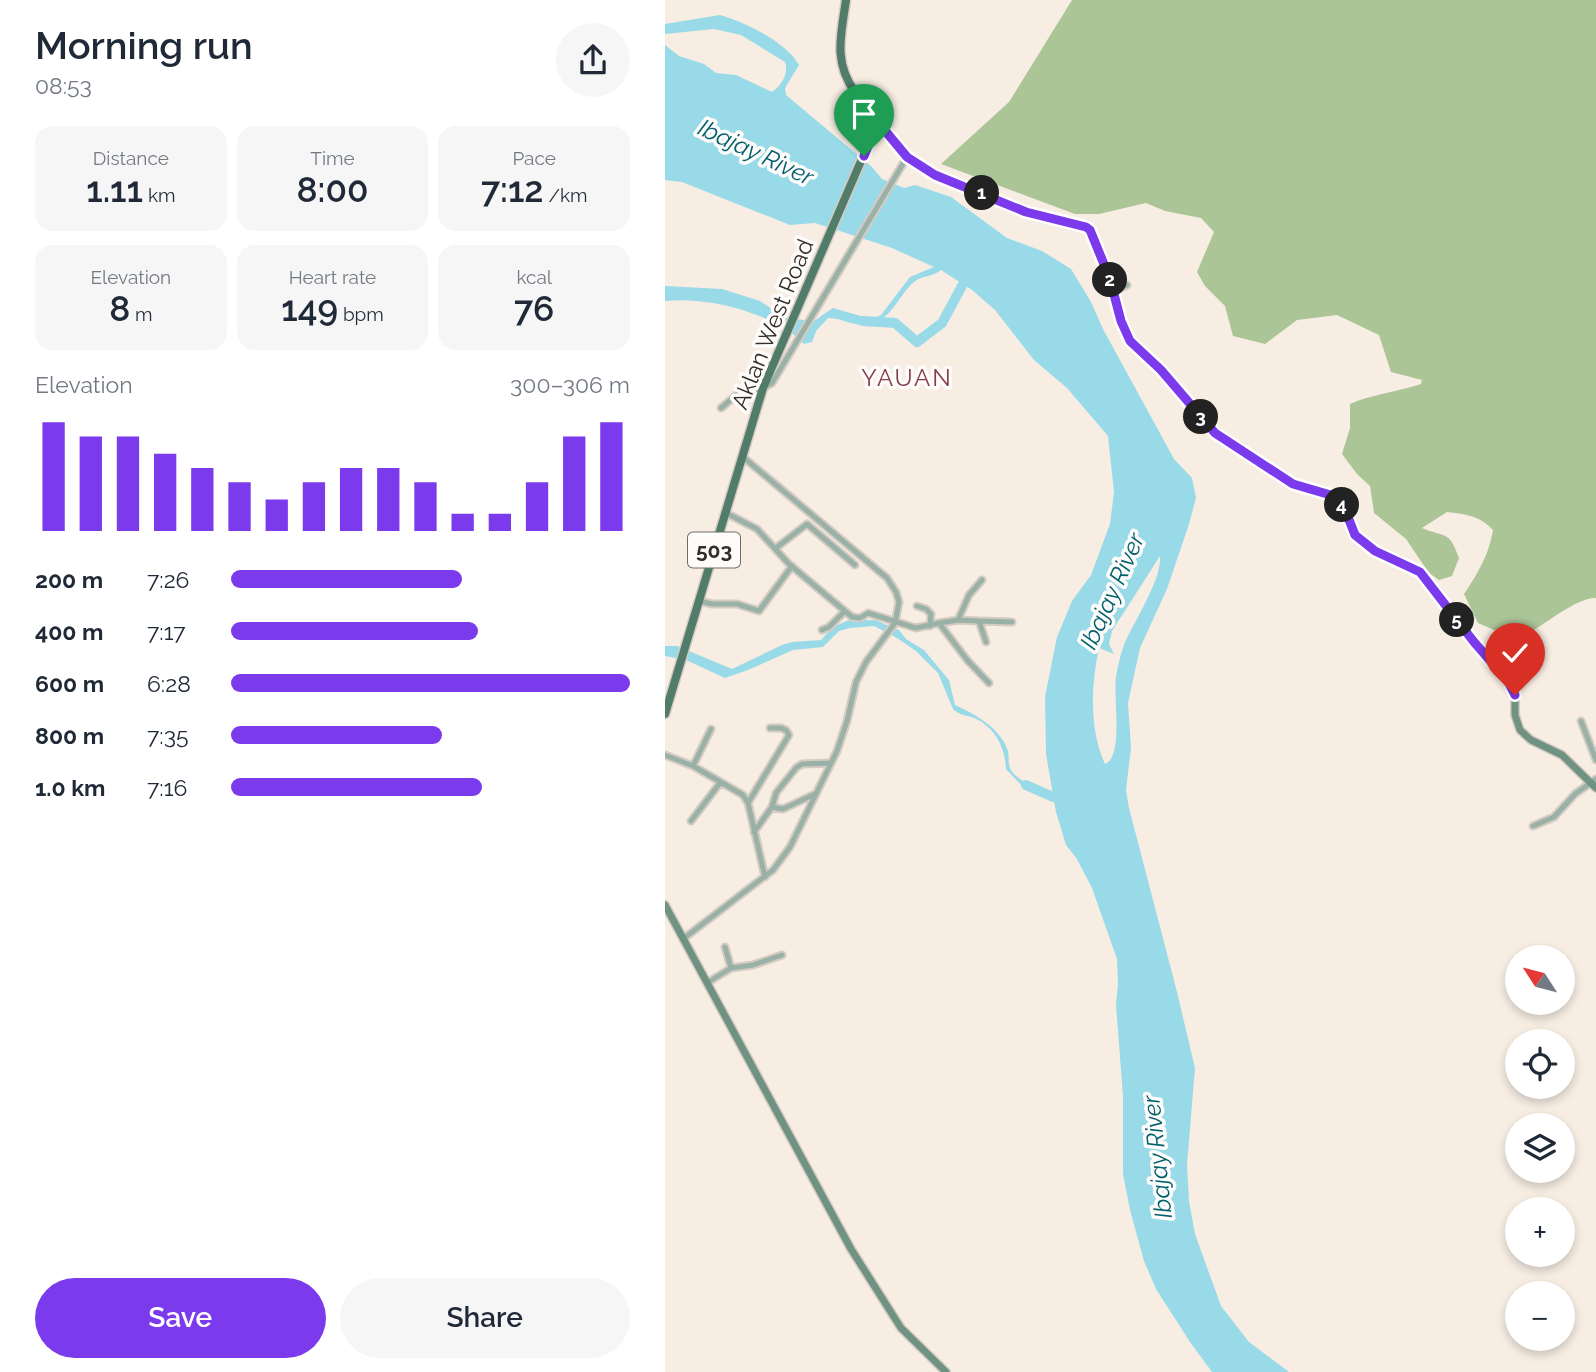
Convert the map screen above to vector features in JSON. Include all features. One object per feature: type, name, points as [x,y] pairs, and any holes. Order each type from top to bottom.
[{"type":"main road","points":[[846,0],[840,60],[847,80],[877,121]]},
{"type":"main road","name":"Aklan West Road","points":[[665,714],[762,389],[877,121]]},
{"type":"street","points":[[877,121],[907,157],[950,182],[1026,212],[1086,227],[1094,235],[1130,341],[1161,370],[1215,433],[1293,484],[1334,496],[1346,512],[1355,535],[1375,551],[1420,572],[1508,681],[1515,695],[1515,715],[1520,730],[1531,740],[1562,755],[1594,784],[1575,794],[1554,817],[1533,826]]},
{"type":"street","points":[[721,408],[745,388],[762,389],[772,383],[907,157]]},
{"type":"street","points":[[1113,290],[1127,285]]},
{"type":"street","points":[[683,939],[765,877],[790,847],[831,764],[847,721],[856,682],[866,662],[895,623],[899,602],[887,578],[743,457]]},
{"type":"street","points":[[726,513],[757,529],[792,566],[844,612],[857,618],[868,613],[916,628],[958,620],[1012,621]]},
{"type":"street","points":[[776,548],[807,524],[855,565]]},
{"type":"street","points":[[699,601],[737,604],[758,611],[792,566]]},
{"type":"street","points":[[958,620],[969,595],[982,580]]},
{"type":"street","points":[[917,606],[931,614],[930,626]]},
{"type":"street","points":[[822,630],[829,627],[844,612]]},
{"type":"street","points":[[979,621],[985,642]]},
{"type":"street","points":[[939,624],[989,683]]},
{"type":"street","points":[[1581,721],[1596,760]]},
{"type":"street","points":[[748,803],[789,735],[781,728],[770,728]]},
{"type":"street","points":[[693,766],[712,729]]},
{"type":"street","points":[[665,755],[693,766],[744,795],[765,877]]},
{"type":"street","points":[[754,832],[772,807],[776,793],[796,768],[802,764],[831,764]]},
{"type":"street","points":[[691,821],[720,783]]},
{"type":"street","points":[[772,807],[783,809],[815,794]]},
{"type":"street","points":[[665,905],[851,1250],[901,1328],[946,1372]]},
{"type":"street","points":[[725,947],[731,968]]},
{"type":"street","points":[[707,983],[731,968],[753,965],[782,955]]},
{"type":"green space","points":[[1072,0],[1596,0],[1596,598],[1579,602],[1524,636],[1507,633],[1508,636],[1478,623],[1464,594],[1489,548],[1493,530],[1488,525],[1472,516],[1447,512],[1422,528],[1446,536],[1459,558],[1452,576],[1439,580],[1429,573],[1406,539],[1374,513],[1370,486],[1342,454],[1350,428],[1350,404],[1421,384],[1422,380],[1391,372],[1379,335],[1337,315],[1297,320],[1265,344],[1233,336],[1225,306],[1205,286],[1197,272],[1214,232],[1201,218],[1165,211],[1146,203],[1099,214],[1075,214],[941,164],[1009,102]]},
{"type":"water","name":"Ibajay River","points":[[720,15],[764,34],[785,48],[799,65],[785,88],[786,95],[872,167],[882,179],[904,188],[915,185],[951,197],[1007,238],[1042,251],[1071,269],[1174,459],[1192,478],[1196,498],[1189,524],[1167,589],[1140,648],[1128,703],[1131,748],[1126,790],[1195,1068],[1187,1165],[1189,1201],[1195,1234],[1221,1306],[1249,1342],[1289,1372],[1212,1372],[1156,1289],[1144,1261],[1123,1174],[1123,1096],[1116,1005],[1117,959],[1092,888],[1077,859],[1066,845],[1056,812],[1046,754],[1045,697],[1057,637],[1072,601],[1091,575],[1110,524],[1114,492],[1108,436],[1067,388],[1034,360],[995,310],[972,290],[941,270],[915,281],[885,317],[878,321],[859,325],[828,318],[816,331],[812,342],[804,344],[776,323],[739,309],[700,301],[665,301],[665,286],[722,289],[760,301],[786,318],[814,321],[833,308],[871,319],[881,315],[910,277],[934,267],[892,248],[815,223],[790,225],[682,182],[665,180],[665,45],[679,56],[704,64],[716,73],[736,75],[772,92],[782,82],[786,70],[785,62],[741,35],[714,29],[665,34],[665,24]],"holes":[[[1160,556],[1153,587],[1121,654],[1115,686],[1116,738],[1111,759],[1105,764],[1096,736],[1093,707],[1099,648],[1114,654],[1109,644],[1112,631]]]},
{"type":"water","points":[[849,620],[875,620],[899,630],[906,639],[924,650],[949,680],[955,705],[994,729],[1008,751],[1012,772],[1040,792],[1024,788],[1006,769],[1004,753],[998,739],[988,727],[953,709],[938,673],[916,651],[874,626],[839,631],[823,647],[793,650],[725,678],[686,660],[665,656],[665,646],[677,646],[732,669],[782,645],[821,640],[833,627]]},
{"type":"waterway","points":[[863,321],[895,323],[917,342],[942,323],[970,271]]},
{"type":"waterway","points":[[1026,785],[1053,797]]},
{"type":"district","name":"YAUAN","points":[[907,377]]},
{"type":"route","points":[[864,156],[877,121],[912,162],[935,175],[1036,216],[1090,230],[1110,279],[1124,331],[1130,341],[1161,370],[1215,433],[1293,484],[1334,496],[1346,512],[1355,535],[1375,551],[1420,572],[1508,681],[1515,695]]}]
